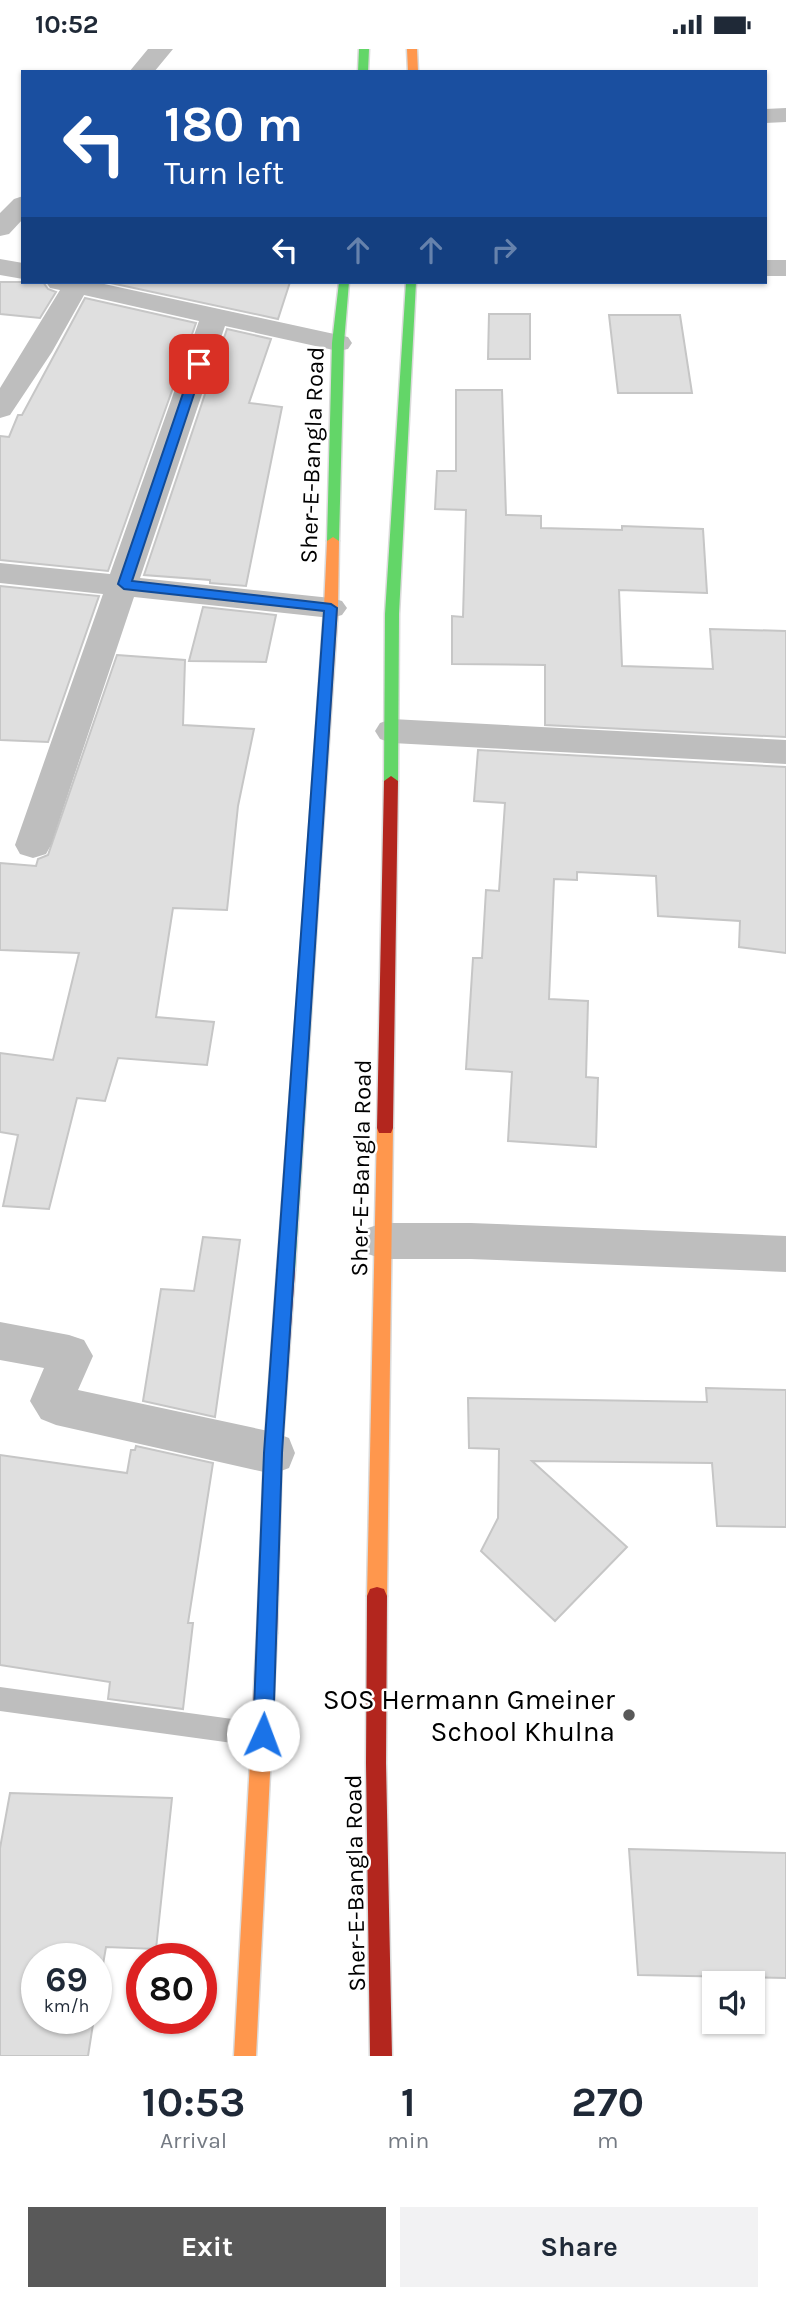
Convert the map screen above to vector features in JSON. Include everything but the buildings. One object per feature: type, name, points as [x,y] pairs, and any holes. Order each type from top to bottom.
[{"type":"highway","points":[[363,70],[364,49]]},
{"type":"highway","points":[[412,49],[413,70]]},
{"type":"highway","name":"Sher-E-Bangla Road","points":[[245,2056],[263,1735],[273,1453],[331,608],[338,343],[344,284]]},
{"type":"highway","name":"Sher-E-Bangla Road","points":[[381,2056],[376,1749],[377,1476],[392,614],[411,284]]},
{"type":"street","points":[[143,70],[161,49]]},
{"type":"street","points":[[767,116],[786,115]]},
{"type":"street","points":[[0,228],[21,206]]},
{"type":"street","points":[[0,267],[21,271]]},
{"type":"street","points":[[767,268],[786,268]]},
{"type":"street","points":[[0,409],[38,352],[67,284],[338,343]]},
{"type":"street","points":[[33,845],[215,316]]},
{"type":"street","points":[[0,573],[124,584],[331,608]]},
{"type":"street","points":[[392,731],[786,752]]},
{"type":"street","points":[[383,1241],[471,1241],[786,1254]]},
{"type":"street","points":[[0,1341],[71,1356],[52,1401],[56,1405],[273,1453]]},
{"type":"lane","points":[[0,1699],[263,1735]]},
{"type":"traffic: fast","points":[[363,70],[364,49]]},
{"type":"traffic: fast","points":[[333,541],[338,343],[344,284]]},
{"type":"traffic: fast","points":[[391,781],[392,614],[411,284]]},
{"type":"traffic: fast","points":[[286,1270],[312,889]]},
{"type":"traffic: slow","points":[[412,49],[413,70]]},
{"type":"traffic: slow","points":[[312,889],[333,541]]},
{"type":"traffic: slow","points":[[377,1596],[385,1128]]},
{"type":"traffic: slow","points":[[245,2056],[267,1633]]},
{"type":"traffic: jam","points":[[385,1128],[391,781]]},
{"type":"traffic: jam","points":[[267,1633],[273,1453],[286,1270]]},
{"type":"traffic: jam","points":[[377,1596],[376,1763],[381,2056]]},
{"type":"place","name":"SOS Hermann Gmeiner School Khulna","points":[[629,1715]]},
{"type":"route","points":[[199,364],[124,584],[331,608],[314,822],[273,1453],[263,1735]]}]
